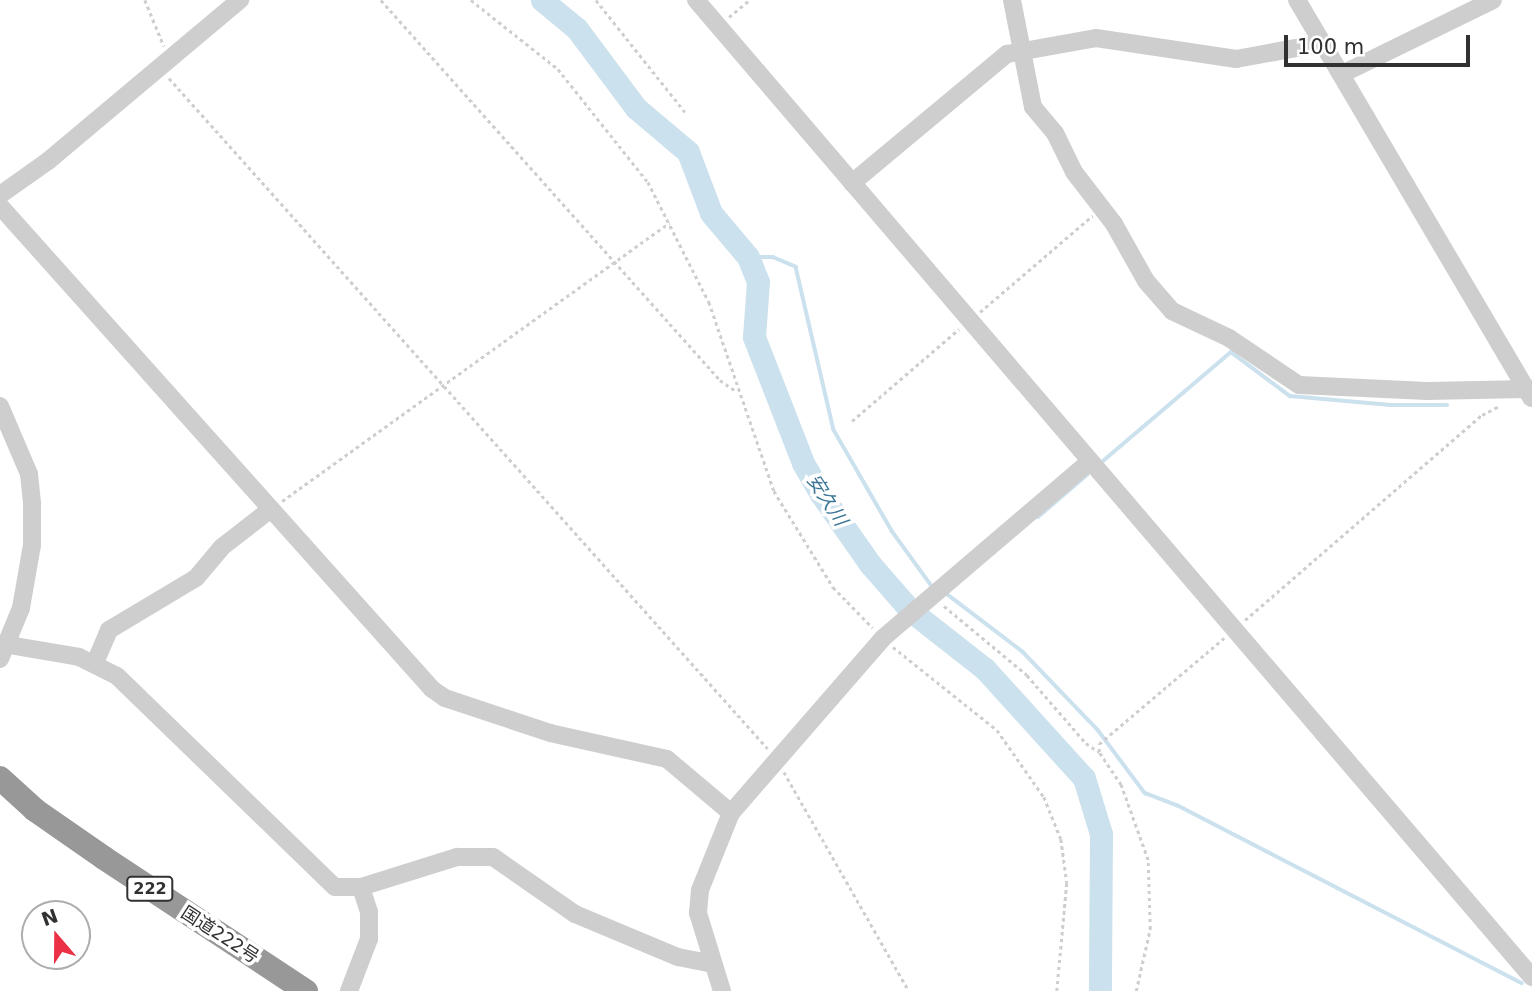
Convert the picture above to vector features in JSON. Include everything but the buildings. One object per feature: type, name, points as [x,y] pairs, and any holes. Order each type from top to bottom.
[{"type":"highway","name":"国道222号","points":[[0,778],[35,810],[306,991]]},
{"type":"street","points":[[0,195],[240,0]]},
{"type":"street","points":[[696,0],[1532,977]]},
{"type":"street","points":[[1012,0],[1033,107],[1103,207],[1158,298],[1172,310],[1229,338],[1283,378],[1318,389],[1530,393]]},
{"type":"street","points":[[1297,0],[1530,393]]},
{"type":"street","points":[[1342,74],[1493,0]]},
{"type":"street","points":[[852,183],[997,61],[1021,53],[1096,38],[1236,58],[1323,43]]},
{"type":"street","points":[[0,206],[271,509],[445,698],[550,733],[667,759],[731,813]]},
{"type":"street","points":[[0,406],[29,474],[32,504],[32,545],[4,652],[95,663],[117,676],[335,887],[361,887],[457,857],[493,857],[575,914],[678,957],[710,962]]},
{"type":"street","points":[[722,991],[710,962],[698,913],[699,891],[731,813],[883,638],[1090,461]]},
{"type":"street","points":[[95,663],[109,630],[196,578],[222,547],[271,509]]},
{"type":"street","points":[[349,991],[369,939],[369,912],[361,887]]},
{"type":"path","points":[[145,0],[164,63],[443,387],[778,761],[909,991]]},
{"type":"path","points":[[381,0],[720,380],[737,392]]},
{"type":"path","points":[[471,0],[558,69],[648,182],[709,302],[762,463],[793,524],[833,587],[883,638],[998,730],[1044,797],[1063,846],[1066,883],[1057,991]]},
{"type":"path","points":[[596,0],[685,112]]},
{"type":"path","points":[[719,26],[750,0]]},
{"type":"path","points":[[852,422],[1103,207]]},
{"type":"path","points":[[271,509],[670,223]]},
{"type":"path","points":[[1099,752],[1100,744],[1110,735],[1482,415],[1530,393]]},
{"type":"path","points":[[934,597],[1027,675],[1086,743],[1099,752],[1121,785],[1147,860],[1150,929],[1136,991]]},
{"type":"waterway","name":"安久川","points":[[542,0],[577,29],[636,108],[688,152],[711,213],[748,257],[758,282],[754,337],[803,463],[821,494],[870,564],[911,611],[985,669],[1084,778],[1101,834],[1100,991]]},
{"type":"waterway","points":[[748,257],[773,257],[796,267],[834,430],[892,531],[932,586]]},
{"type":"waterway","points":[[1103,461],[1231,352],[1290,396],[1391,405],[1447,405]]},
{"type":"waterway","points":[[1038,517],[1087,475]]},
{"type":"waterway","points":[[947,594],[1023,652],[1098,730],[1145,793],[1177,805],[1522,983]]}]
